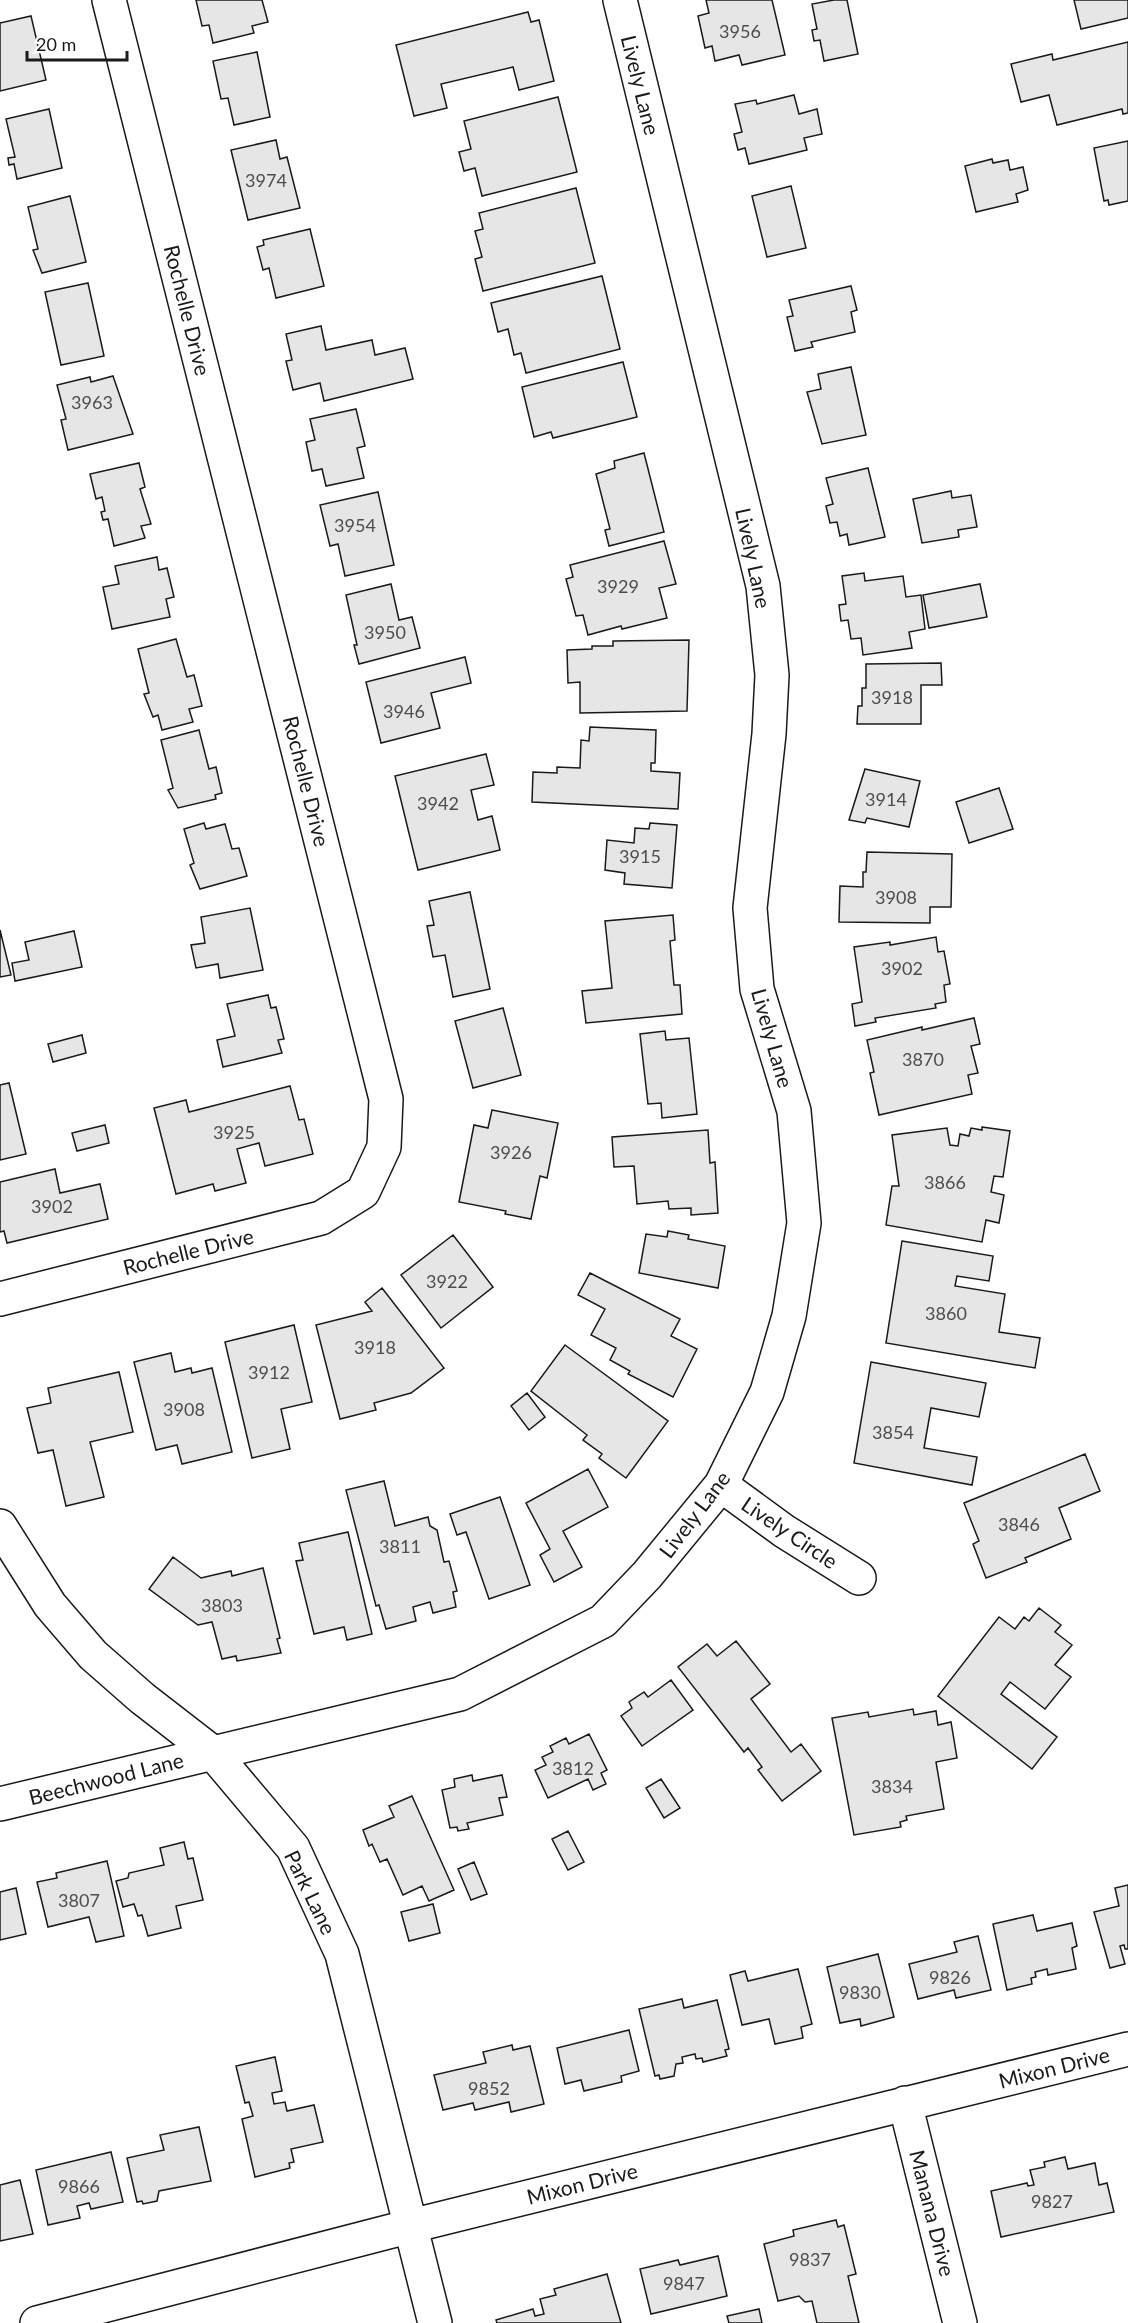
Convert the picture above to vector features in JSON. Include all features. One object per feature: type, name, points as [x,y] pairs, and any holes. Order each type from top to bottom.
[{"type":"street","name":"Rochelle Drive","points":[[0,1299],[321,1218],[363,1192],[384,1147],[386,1099],[109,0]]},
{"type":"street","name":"Lively Lane","points":[[213,1753],[460,1694],[603,1621],[647,1575],[721,1485],[767,1392],[789,1316],[804,1223],[794,1111],[757,989],[750,909],[769,734],[772,675],[763,586],[620,0]]},
{"type":"street","name":"Lively Circle","points":[[721,1485],[784,1532],[859,1578]]},
{"type":"street","name":"Park Lane","points":[[0,1526],[4,1536],[50,1605],[93,1655],[142,1698],[213,1753],[293,1848],[342,1954],[435,2323]]},
{"type":"street","name":"Beechwood Lane","points":[[0,1804],[213,1753]]},
{"type":"street","name":"Mixon Drive","points":[[37,2323],[411,2226],[1128,2049]]},
{"type":"street","name":"Manana Drive","points":[[904,2103],[960,2323]]},
{"type":"building","points":[[196,0],[262,0],[268,22],[252,26],[254,33],[213,43],[209,25],[202,26]]},
{"type":"building","points":[[706,0],[772,0],[785,55],[742,65],[739,55],[715,61],[712,46],[705,48],[698,16],[709,13]]},
{"type":"building","points":[[847,0],[858,54],[824,61],[820,40],[814,41],[812,30],[817,29],[812,4]]},
{"type":"building","points":[[1074,0],[1128,0],[1128,18],[1081,29]]},
{"type":"building","points":[[528,12],[531,22],[539,20],[554,81],[519,90],[513,67],[441,84],[447,108],[414,116],[396,45]]},
{"type":"building","points":[[31,16],[46,80],[0,91],[0,23]]},
{"type":"building","points":[[1128,42],[1128,113],[1123,114],[1122,109],[1057,125],[1049,95],[1021,102],[1011,64],[1052,54],[1053,60]]},
{"type":"building","points":[[257,52],[270,117],[234,125],[228,98],[221,99],[213,61]]},
{"type":"building","points":[[794,95],[799,114],[817,109],[822,134],[804,138],[807,150],[749,164],[745,148],[738,150],[734,134],[742,132],[735,104],[756,100],[757,104]]},
{"type":"building","points":[[558,97],[577,172],[482,196],[475,168],[464,171],[459,152],[471,149],[464,121]]},
{"type":"building","points":[[49,109],[62,168],[17,179],[14,164],[9,165],[8,158],[15,157],[6,119]]},
{"type":"building","points":[[276,140],[280,159],[287,157],[300,208],[248,220],[231,150]]},
{"type":"building","points":[[1128,141],[1128,201],[1109,205],[1108,200],[1104,201],[1094,148]]},
{"type":"building","points":[[992,159],[993,163],[1008,160],[1010,170],[1023,167],[1028,190],[1016,194],[1018,202],[976,212],[965,166]]},
{"type":"building","points":[[791,186],[806,248],[767,257],[752,196]]},
{"type":"building","points":[[576,188],[595,263],[483,291],[475,259],[482,257],[475,231],[483,229],[479,213]]},
{"type":"building","points":[[70,196],[86,262],[42,273],[33,250],[38,249],[28,207]]},
{"type":"building","points":[[310,229],[324,286],[276,298],[269,268],[263,270],[257,247],[264,245],[263,240]]},
{"type":"building","points":[[602,276],[620,349],[526,373],[521,353],[514,355],[508,329],[498,332],[491,303]]},
{"type":"building","points":[[88,283],[104,356],[61,365],[45,292]]},
{"type":"building","points":[[851,286],[857,310],[851,312],[855,332],[811,342],[813,347],[795,351],[787,317],[793,316],[789,300]]},
{"type":"building","points":[[321,326],[326,350],[372,340],[375,355],[405,348],[413,379],[324,401],[320,383],[293,390],[286,361],[292,360],[286,334]]},
{"type":"building","points":[[623,362],[637,417],[553,438],[551,432],[534,437],[522,387]]},
{"type":"building","points":[[851,367],[866,435],[822,444],[807,392],[821,389],[818,374]]},
{"type":"building","points":[[113,376],[133,434],[68,450],[61,420],[66,419],[57,385],[90,377],[91,382]]},
{"type":"building","points":[[356,409],[365,446],[357,448],[364,478],[326,486],[322,469],[312,471],[306,442],[315,440],[310,419]]},
{"type":"building","points":[[644,453],[664,532],[609,546],[605,530],[610,529],[596,474],[615,468],[614,461]]},
{"type":"building","points":[[139,463],[145,487],[140,489],[151,524],[141,526],[145,538],[114,546],[108,519],[103,520],[101,512],[105,511],[102,497],[96,499],[90,474]]},
{"type":"building","points":[[868,468],[885,537],[849,545],[847,534],[840,536],[837,522],[830,523],[826,506],[833,504],[826,478]]},
{"type":"building","points":[[951,491],[952,498],[971,495],[977,527],[958,530],[959,537],[922,543],[913,499]]},
{"type":"building","points":[[378,492],[394,565],[345,576],[338,544],[330,546],[320,505]]},
{"type":"building","points":[[664,541],[676,584],[659,588],[667,618],[622,629],[621,626],[588,635],[583,615],[576,616],[566,579],[573,577],[570,565]]},
{"type":"building","points":[[157,557],[159,570],[167,568],[174,597],[166,599],[170,617],[112,629],[103,587],[119,584],[115,566]]},
{"type":"building","points":[[864,573],[865,581],[903,576],[906,597],[921,595],[925,629],[909,632],[912,648],[863,655],[861,638],[851,639],[848,620],[841,621],[839,605],[846,604],[842,576]]},
{"type":"building","points":[[391,584],[399,620],[412,617],[420,648],[359,664],[346,595]]},
{"type":"building","points":[[980,584],[987,617],[929,628],[923,595]]},
{"type":"building","points":[[176,639],[187,677],[194,675],[202,706],[189,709],[193,722],[162,730],[158,715],[153,717],[144,694],[149,693],[138,649]]},
{"type":"building","points":[[689,640],[687,711],[580,713],[580,682],[568,683],[567,650],[592,649],[592,646],[613,646],[613,641]]},
{"type":"building","points":[[465,657],[471,683],[431,693],[440,728],[381,743],[366,682]]},
{"type":"building","points":[[941,663],[942,685],[921,685],[921,724],[857,724],[858,706],[862,706],[862,688],[866,688],[866,664]]},
{"type":"building","points":[[590,727],[656,730],[655,763],[651,763],[651,771],[680,773],[678,809],[532,802],[533,772],[557,773],[557,767],[580,768],[581,740],[589,741]]},
{"type":"building","points":[[199,730],[209,769],[216,767],[222,793],[215,795],[216,799],[178,808],[168,790],[173,788],[161,740]]},
{"type":"building","points":[[486,754],[494,785],[471,790],[478,820],[492,816],[500,850],[418,870],[395,776]]},
{"type":"building","points":[[865,769],[920,781],[909,827],[867,818],[865,823],[849,820]]},
{"type":"building","points":[[999,788],[1013,829],[969,843],[956,802]]},
{"type":"building","points":[[204,823],[206,829],[225,824],[232,849],[239,848],[247,876],[200,889],[190,865],[194,863],[184,829]]},
{"type":"building","points":[[650,823],[677,825],[672,888],[624,884],[625,873],[605,870],[607,840],[634,843],[635,828],[649,829]]},
{"type":"building","points":[[867,852],[952,854],[951,907],[930,907],[930,923],[839,922],[840,886],[863,887]]},
{"type":"building","points":[[470,892],[490,989],[453,997],[445,955],[433,957],[427,926],[434,925],[429,901]]},
{"type":"building","points":[[250,908],[263,970],[220,978],[218,964],[196,968],[191,945],[205,943],[201,917]]},
{"type":"building","points":[[673,915],[675,940],[670,941],[674,985],[680,985],[682,1014],[586,1023],[582,991],[612,988],[605,921]]},
{"type":"building","points":[[0,930],[11,975],[0,977]]},
{"type":"building","points":[[74,931],[82,967],[15,981],[12,963],[29,960],[25,942]]},
{"type":"building","points":[[936,937],[938,952],[944,951],[950,984],[944,985],[946,1002],[935,1004],[936,1008],[875,1018],[876,1022],[855,1026],[852,1004],[862,1002],[854,947],[890,942],[890,945]]},
{"type":"building","points":[[268,995],[271,1008],[276,1007],[284,1039],[278,1040],[282,1053],[223,1067],[217,1040],[235,1036],[227,1004]]},
{"type":"building","points":[[503,1008],[521,1075],[473,1088],[455,1021]]},
{"type":"building","points":[[974,1018],[980,1044],[971,1046],[978,1073],[968,1075],[972,1094],[879,1115],[870,1073],[874,1072],[867,1040]]},
{"type":"building","points":[[665,1031],[666,1040],[689,1038],[697,1114],[662,1118],[661,1103],[648,1104],[640,1034]]},
{"type":"building","points":[[82,1035],[86,1053],[53,1062],[48,1044]]},
{"type":"building","points":[[9,1083],[26,1154],[0,1160],[0,1085]]},
{"type":"building","points":[[290,1086],[299,1120],[304,1119],[313,1154],[265,1166],[259,1143],[237,1149],[246,1183],[215,1191],[213,1184],[176,1194],[154,1108],[186,1100],[189,1112]]},
{"type":"building","points":[[492,1110],[558,1123],[547,1178],[540,1176],[531,1219],[505,1214],[506,1211],[459,1202],[474,1125],[488,1128]]},
{"type":"building","points":[[105,1125],[109,1143],[77,1151],[72,1133]]},
{"type":"building","points":[[982,1127],[1010,1131],[1003,1177],[994,1176],[991,1192],[1004,1195],[999,1223],[986,1220],[982,1242],[886,1225],[892,1186],[899,1186],[892,1135],[947,1128],[950,1145],[958,1146],[960,1134],[969,1136],[971,1128],[982,1130]]},
{"type":"building","points":[[708,1130],[710,1163],[715,1162],[718,1213],[691,1215],[691,1208],[669,1209],[668,1201],[637,1204],[634,1166],[614,1167],[612,1137]]},
{"type":"building","points":[[55,1169],[60,1193],[100,1184],[108,1219],[7,1243],[4,1231],[0,1232],[0,1182]]},
{"type":"building","points":[[668,1231],[689,1235],[688,1239],[725,1246],[718,1288],[639,1273],[646,1234],[667,1237]]},
{"type":"building","points":[[453,1235],[493,1287],[441,1328],[401,1275]]},
{"type":"building","points":[[902,1241],[993,1256],[989,1281],[957,1276],[955,1286],[1005,1294],[999,1332],[1040,1338],[1035,1368],[886,1343]]},
{"type":"building","points":[[590,1273],[680,1319],[671,1336],[697,1349],[673,1397],[628,1374],[630,1371],[610,1360],[616,1348],[591,1335],[605,1309],[578,1295]]},
{"type":"building","points":[[382,1288],[444,1368],[411,1393],[374,1403],[376,1410],[340,1419],[316,1325],[372,1311],[365,1302]]},
{"type":"building","points":[[294,1325],[312,1402],[281,1409],[290,1449],[252,1458],[225,1342]]},
{"type":"building","points":[[565,1345],[668,1421],[626,1478],[599,1458],[602,1454],[583,1440],[587,1435],[531,1391]]},
{"type":"building","points":[[171,1353],[175,1372],[191,1368],[192,1373],[212,1368],[232,1452],[182,1464],[177,1445],[156,1450],[134,1362]]},
{"type":"building","points":[[871,1362],[986,1383],[979,1417],[931,1408],[924,1448],[977,1457],[972,1485],[854,1463]]},
{"type":"building","points":[[119,1372],[133,1432],[90,1442],[104,1497],[66,1506],[53,1450],[38,1453],[27,1408],[51,1403],[48,1388]]},
{"type":"building","points":[[527,1393],[545,1417],[529,1430],[511,1406]]},
{"type":"building","points":[[1085,1454],[1100,1491],[1059,1508],[1071,1539],[1025,1558],[1027,1562],[986,1578],[973,1544],[979,1541],[964,1503]]},
{"type":"building","points":[[588,1469],[608,1507],[563,1531],[582,1567],[554,1582],[540,1555],[550,1549],[526,1503]]},
{"type":"building","points":[[384,1481],[395,1526],[428,1517],[430,1526],[437,1530],[444,1562],[449,1561],[457,1591],[453,1592],[456,1607],[433,1613],[430,1602],[413,1607],[416,1621],[386,1629],[379,1605],[376,1606],[346,1490]]},
{"type":"building","points":[[500,1497],[530,1585],[489,1599],[466,1532],[457,1535],[450,1514]]},
{"type":"building","points":[[348,1532],[372,1634],[347,1640],[344,1627],[314,1634],[296,1561],[303,1560],[299,1543]]},
{"type":"building","points":[[173,1557],[201,1578],[231,1571],[232,1576],[263,1568],[280,1638],[277,1639],[281,1653],[237,1661],[236,1656],[222,1659],[212,1622],[198,1625],[149,1589]]},
{"type":"building","points":[[1039,1608],[1061,1625],[1055,1632],[1072,1645],[1055,1665],[1071,1677],[1045,1709],[1010,1682],[1001,1694],[1057,1737],[1032,1769],[938,1696],[999,1617],[1015,1629],[1024,1617],[1029,1621]]},
{"type":"building","points":[[736,1641],[770,1684],[751,1699],[791,1752],[801,1744],[821,1771],[782,1801],[758,1770],[762,1767],[748,1748],[744,1752],[678,1667],[707,1644],[717,1656]]},
{"type":"building","points":[[671,1680],[693,1710],[642,1746],[621,1716],[632,1708],[629,1702],[644,1692],[648,1697]]},
{"type":"building","points":[[913,1709],[914,1715],[936,1711],[938,1725],[951,1722],[957,1758],[936,1762],[944,1809],[906,1816],[907,1820],[900,1822],[901,1827],[854,1835],[832,1718],[868,1712],[869,1717]]},
{"type":"building","points":[[589,1734],[607,1770],[601,1773],[606,1784],[593,1790],[588,1779],[548,1798],[535,1770],[546,1765],[542,1757],[553,1752],[550,1746],[566,1738],[569,1744]]},
{"type":"building","points":[[472,1775],[473,1781],[502,1775],[507,1797],[499,1798],[503,1815],[467,1823],[469,1829],[458,1831],[457,1827],[450,1828],[442,1790],[455,1787],[454,1779]]},
{"type":"building","points":[[661,1779],[680,1808],[664,1818],[646,1788]]},
{"type":"building","points":[[412,1796],[454,1890],[429,1901],[422,1886],[403,1895],[387,1859],[380,1862],[372,1844],[369,1846],[363,1830],[394,1817],[389,1806]]},
{"type":"building","points":[[568,1831],[584,1862],[568,1870],[552,1839]]},
{"type":"building","points":[[184,1842],[188,1859],[193,1858],[203,1900],[176,1906],[181,1928],[148,1936],[142,1915],[138,1916],[134,1904],[123,1907],[116,1881],[128,1878],[129,1873],[164,1865],[160,1848]]},
{"type":"building","points":[[107,1861],[124,1936],[96,1942],[89,1917],[48,1927],[37,1882],[57,1878],[56,1873]]},
{"type":"building","points":[[474,1862],[487,1894],[471,1900],[458,1869]]},
{"type":"building","points":[[1128,1885],[1128,1949],[1125,1949],[1124,1945],[1120,1946],[1125,1964],[1110,1968],[1094,1912],[1119,1906],[1115,1888]]},
{"type":"building","points":[[16,1888],[26,1934],[0,1940],[0,1892]]},
{"type":"building","points":[[433,1904],[440,1933],[409,1941],[401,1912]]},
{"type":"building","points":[[1033,1915],[1037,1931],[1072,1923],[1077,1946],[1072,1948],[1076,1969],[1048,1975],[1047,1969],[1035,1972],[1036,1977],[1031,1978],[1032,1984],[1007,1990],[993,1924]]},
{"type":"building","points":[[978,1936],[991,1990],[956,1998],[954,1990],[918,1999],[909,1964],[957,1952],[954,1942]]},
{"type":"building","points":[[878,1954],[894,2017],[861,2026],[860,2019],[840,2023],[827,1967]]},
{"type":"building","points":[[798,1969],[812,2024],[801,2027],[803,2038],[775,2044],[769,2019],[742,2025],[730,1975],[745,1971],[748,1981]]},
{"type":"building","points":[[682,1999],[684,2008],[717,2000],[729,2049],[725,2050],[727,2056],[703,2062],[702,2058],[696,2059],[695,2054],[682,2057],[683,2063],[676,2064],[674,2076],[660,2079],[659,2075],[655,2076],[639,2009]]},
{"type":"building","points":[[629,2030],[639,2071],[621,2076],[622,2082],[584,2091],[581,2080],[565,2084],[557,2048]]},
{"type":"building","points":[[512,2045],[513,2050],[530,2046],[544,2104],[511,2112],[509,2102],[475,2110],[473,2103],[443,2110],[434,2075],[486,2063],[483,2052]]},
{"type":"building","points":[[275,2057],[282,2091],[272,2093],[274,2104],[285,2102],[287,2111],[314,2105],[323,2142],[291,2149],[294,2162],[289,2163],[290,2168],[255,2177],[242,2119],[253,2116],[249,2102],[245,2103],[236,2066]]},
{"type":"building","points":[[199,2127],[211,2181],[159,2191],[157,2201],[143,2204],[142,2201],[137,2202],[127,2158],[164,2150],[160,2135]]},
{"type":"building","points":[[111,2152],[123,2202],[91,2209],[89,2203],[77,2206],[80,2218],[48,2225],[36,2170]]},
{"type":"building","points":[[1065,2157],[1068,2169],[1095,2163],[1099,2185],[1107,2183],[1114,2212],[1001,2237],[991,2191],[1027,2183],[1028,2186],[1034,2185],[1030,2170],[1045,2167],[1044,2162]]},
{"type":"building","points":[[20,2180],[33,2234],[0,2241],[0,2185]]},
{"type":"building","points":[[836,2220],[838,2227],[844,2225],[856,2274],[848,2276],[859,2323],[817,2323],[812,2301],[805,2302],[799,2296],[778,2301],[764,2244],[794,2236],[793,2230]]},
{"type":"building","points":[[718,2256],[727,2296],[651,2314],[640,2269],[678,2260],[680,2265]]},
{"type":"building","points":[[607,2274],[621,2323],[497,2323],[496,2320],[533,2309],[535,2316],[544,2314],[540,2299],[556,2295],[554,2289]]},
{"type":"building","points":[[759,2309],[762,2323],[729,2323],[727,2316]]}]
